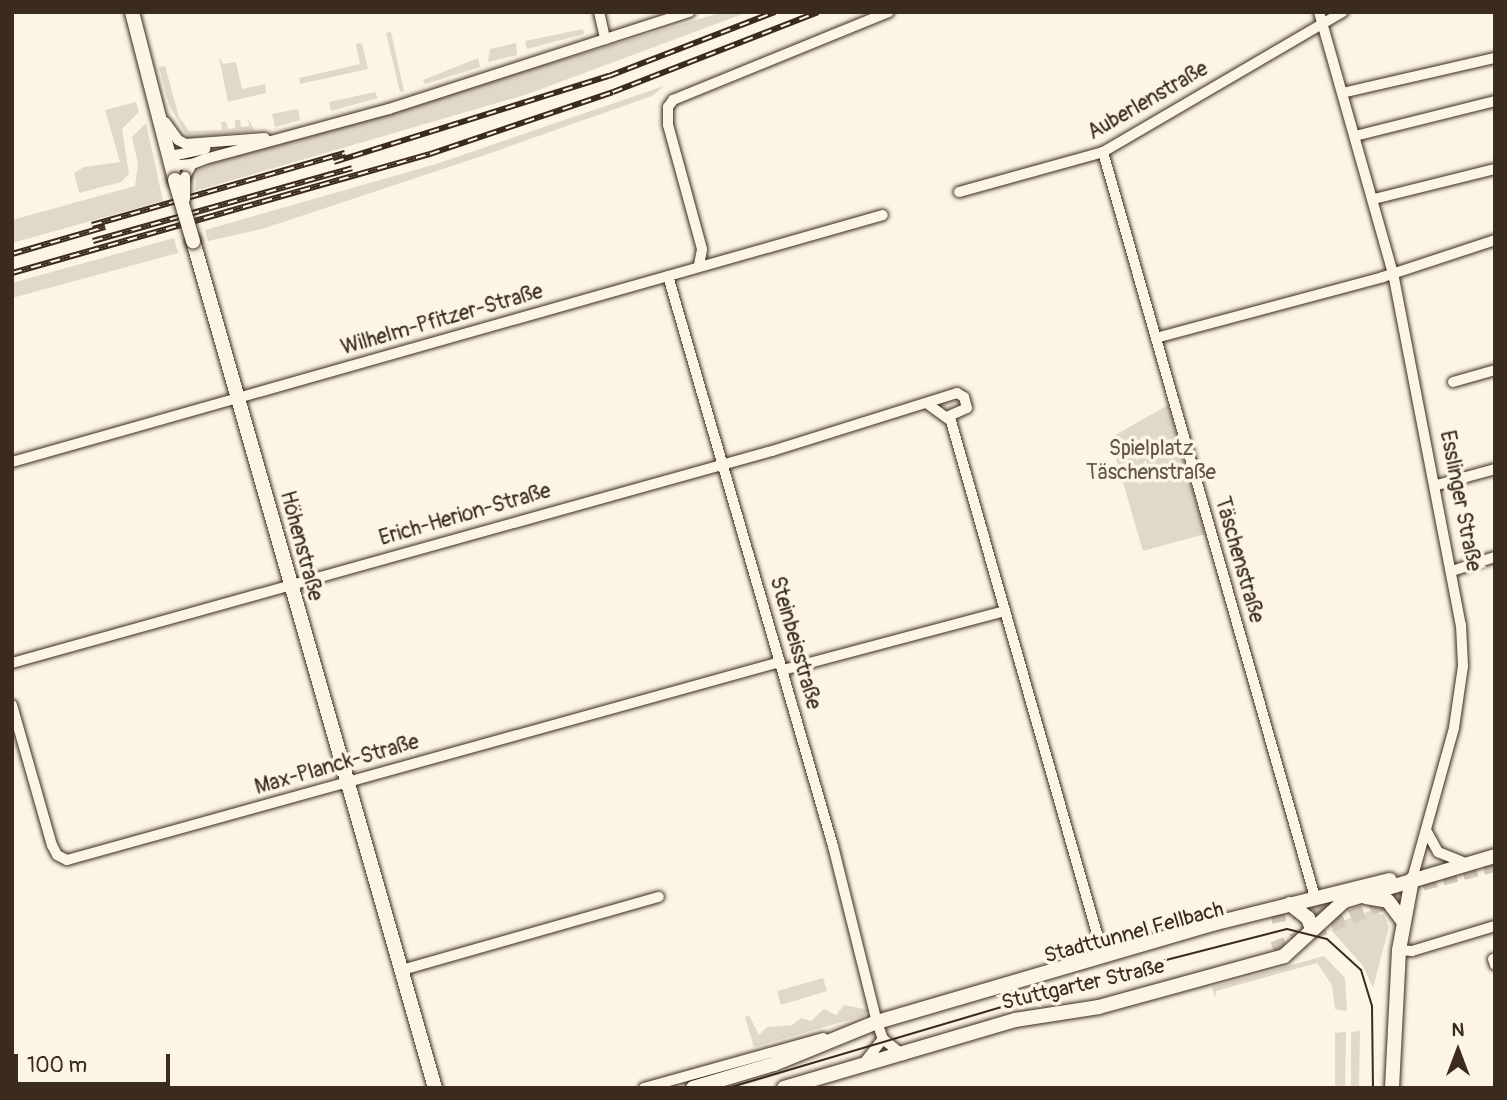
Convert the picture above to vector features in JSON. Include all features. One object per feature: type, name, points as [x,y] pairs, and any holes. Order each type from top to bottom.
[{"type":"main road","name":"Höhenstraße","points":[[132,12],[171,166],[180,179],[184,213],[239,398],[345,782],[435,1088]]},
{"type":"main road","name":"Stuttgarter Straße","points":[[784,1088],[904,1055],[1015,1020],[1099,1007],[1284,956],[1333,909],[1412,879],[1495,856]]},
{"type":"main road","name":"Stuttgarter Straße","points":[[693,1087],[774,1063],[877,1022],[1007,986],[1103,955],[1315,897],[1389,880],[1412,879]]},
{"type":"main road","name":"Esslinger Straße","points":[[1392,1088],[1406,950],[1403,921],[1412,879]]},
{"type":"main road","points":[[1362,896],[1388,901],[1403,921]]},
{"type":"main road","points":[[1312,929],[1315,897]]},
{"type":"main road","points":[[1290,904],[1308,918],[1312,929]]},
{"type":"main road","name":"Stadttunnel Fellbach","points":[[1007,986],[1051,979],[1271,917]]},
{"type":"main road","points":[[1015,1020],[1273,949]]},
{"type":"street","points":[[599,12],[605,39]]},
{"type":"street","points":[[171,166],[192,164],[307,131],[690,12]]},
{"type":"street","points":[[699,265],[702,249],[670,133],[668,107],[682,95],[889,12]]},
{"type":"street","name":"Auberlenstraße","points":[[959,192],[1103,152],[1320,17],[1343,12]]},
{"type":"street","name":"Esslinger Straße","points":[[1320,17],[1393,273],[1437,485],[1452,571],[1463,666],[1454,728],[1412,879]]},
{"type":"street","points":[[1342,93],[1495,58]]},
{"type":"street","points":[[151,88],[178,140],[196,144],[257,139]]},
{"type":"street","points":[[1355,136],[1495,101]]},
{"type":"street","points":[[171,166],[182,153],[307,131]]},
{"type":"street","name":"Täschenstraße","points":[[1103,152],[1315,897]]},
{"type":"street","points":[[180,179],[192,164]]},
{"type":"street","points":[[1374,199],[1495,169]]},
{"type":"street","name":"Wilhelm-Pfitzer-Straße","points":[[12,462],[883,215]]},
{"type":"street","points":[[1156,338],[1393,273],[1494,242]]},
{"type":"street","name":"Steinbeisstraße","points":[[668,276],[782,666],[877,1022],[887,1042]]},
{"type":"street","points":[[1453,382],[1495,370]]},
{"type":"street","name":"Erich-Herion-Straße","points":[[12,663],[929,405],[951,393],[964,397],[968,403],[964,413],[950,419]]},
{"type":"street","points":[[929,405],[950,419],[1103,955]]},
{"type":"street","points":[[1437,485],[1495,469]]},
{"type":"street","points":[[1452,571],[1495,557]]},
{"type":"street","name":"Max-Planck-Straße","points":[[12,705],[52,845],[57,855],[68,860],[345,782],[782,666],[1005,611]]},
{"type":"street","points":[[1426,831],[1438,852],[1467,864]]},
{"type":"street","points":[[402,970],[659,897]]},
{"type":"street","points":[[1406,950],[1495,926]]},
{"type":"street","name":"Stuttgarter Straße","points":[[644,1088],[850,1031]]},
{"type":"street","points":[[861,1066],[887,1042],[904,1055]]},
{"type":"green space","points":[[723,12],[748,12],[525,95],[195,191],[197,171],[214,163]]},
{"type":"green space","points":[[583,29],[584,34],[527,49],[525,41]]},
{"type":"green space","points":[[391,32],[404,91],[400,92],[386,33]]},
{"type":"green space","points":[[362,43],[368,69],[300,84],[299,78],[360,64],[356,44]]},
{"type":"green space","points":[[516,43],[517,55],[488,62],[490,49]]},
{"type":"green space","points":[[219,57],[223,64],[236,62],[242,89],[265,84],[266,93],[228,102]]},
{"type":"green space","points":[[478,58],[480,67],[425,84],[423,80]]},
{"type":"green space","points":[[165,66],[179,117],[189,131],[222,130],[221,122],[226,122],[228,129],[235,128],[235,120],[240,120],[241,127],[249,126],[248,119],[255,131],[188,138],[169,105],[159,67]]},
{"type":"green space","points":[[664,86],[652,96],[485,155],[262,229],[208,241],[205,230],[436,164]]},
{"type":"green space","points":[[375,92],[378,98],[331,111],[329,102]]},
{"type":"green space","points":[[136,102],[139,112],[122,129],[129,174],[121,182],[79,193],[74,173],[84,167],[120,162],[105,110]]},
{"type":"green space","points":[[298,109],[300,120],[275,127],[272,114]]},
{"type":"green space","points":[[146,123],[163,201],[12,243],[12,220],[135,186],[138,164],[132,137]]},
{"type":"green space","points":[[174,238],[178,253],[12,298],[12,283]]},
{"type":"green space","name":"Spielplatz Täschenstraße","points":[[1168,405],[1205,534],[1143,551],[1110,438]]},
{"type":"green space","points":[[1370,911],[1384,915],[1389,927],[1373,988],[1363,966],[1331,930],[1337,923]]},
{"type":"green space","points":[[1324,956],[1345,978],[1347,1011],[1335,1009],[1332,985],[1317,963],[1216,991],[1215,998],[1212,987]]},
{"type":"green space","points":[[823,978],[827,991],[781,1005],[777,991]]},
{"type":"green space","points":[[844,1005],[869,1010],[863,1016],[754,1047],[745,1017],[749,1015],[759,1035],[767,1027],[792,1025],[801,1018],[811,1021],[824,1009],[836,1015]]},
{"type":"green space","points":[[1360,1031],[1359,1088],[1351,1088],[1351,1032]]},
{"type":"green space","points":[[1346,1032],[1345,1088],[1335,1088],[1335,1033]]},
{"type":"tunnel","points":[[1402,889],[1495,865]]},
{"type":"tunnel","points":[[1273,949],[1414,891]]},
{"type":"tunnel","points":[[1271,917],[1348,901]]},
{"type":"tram line","points":[[728,1088],[1131,969],[1287,929],[1327,939],[1361,970],[1372,1006],[1373,1088]]},
{"type":"railway","points":[[334,162],[609,76],[775,12]]},
{"type":"railway","points":[[12,273],[430,154],[613,92],[818,12]]},
{"type":"railway","points":[[92,225],[345,153]]},
{"type":"railway","points":[[93,241],[352,168]]},
{"type":"railway","points":[[12,254],[105,227]]}]
